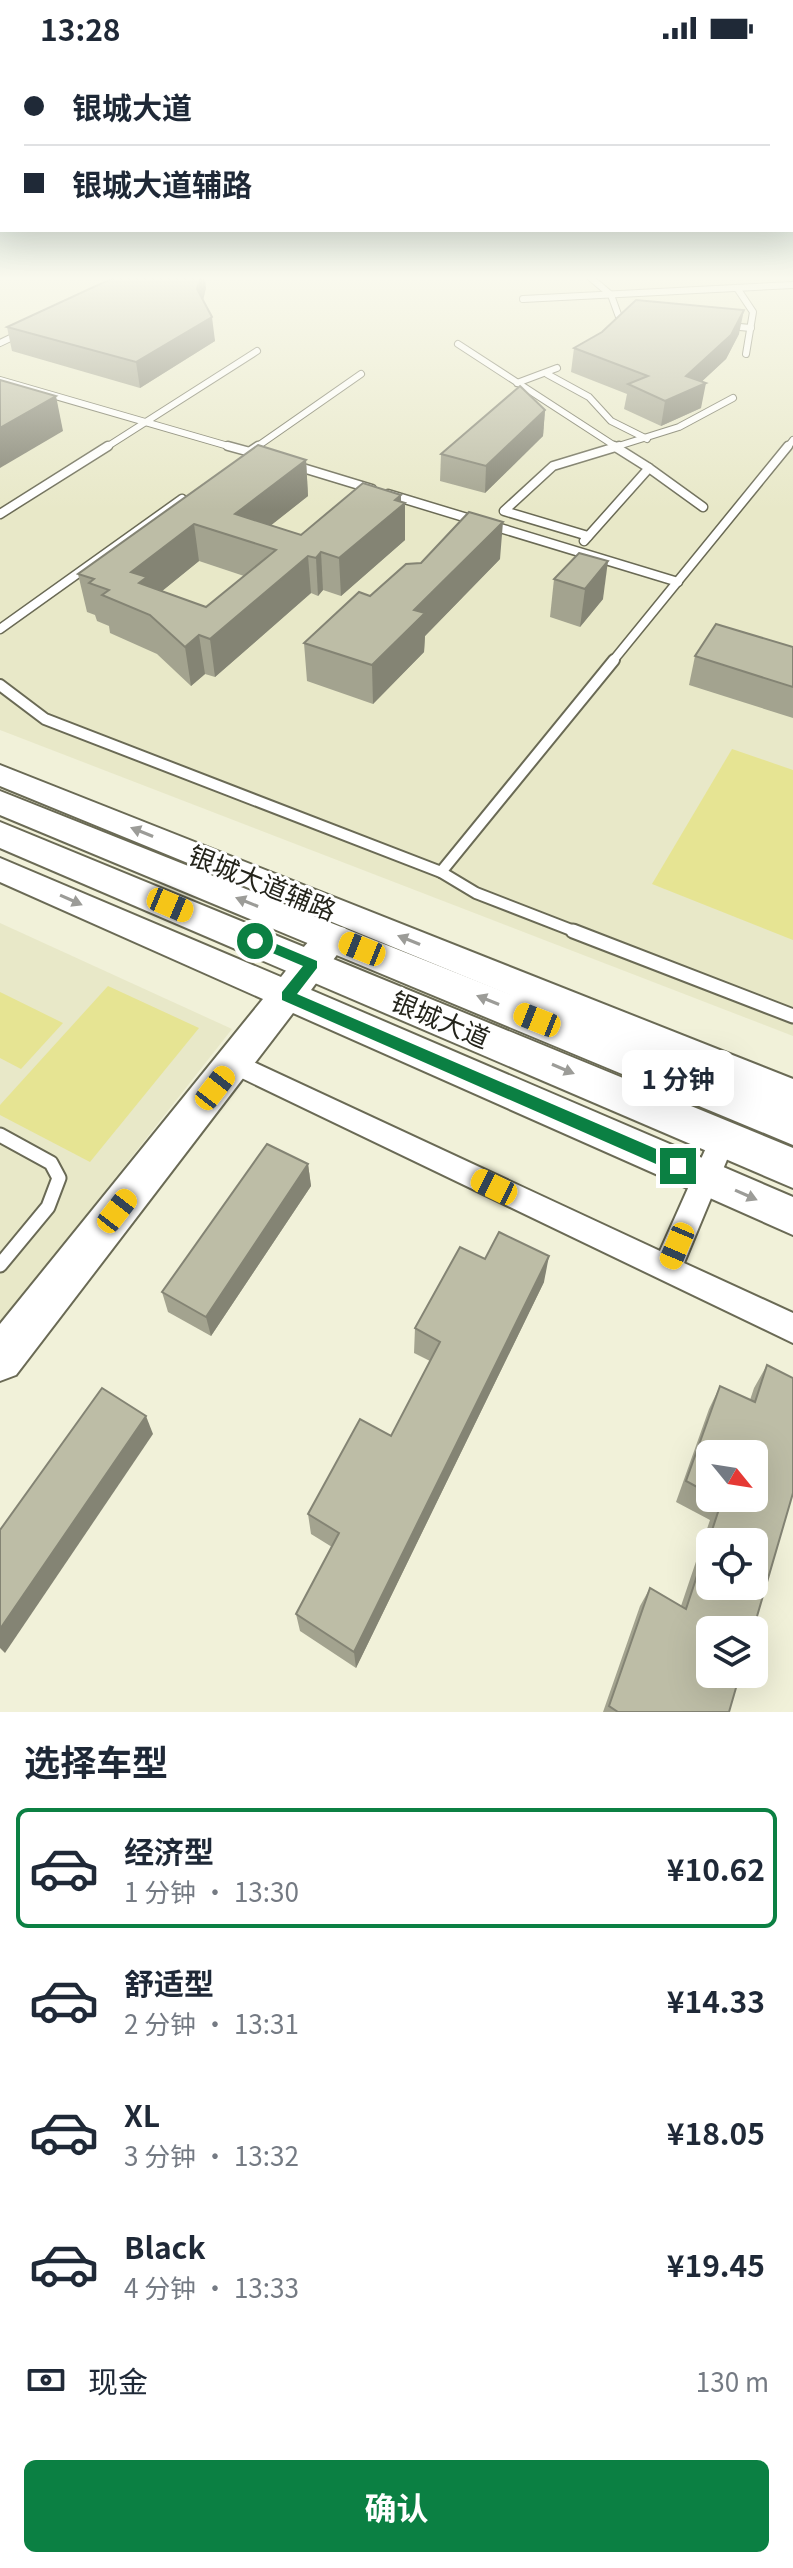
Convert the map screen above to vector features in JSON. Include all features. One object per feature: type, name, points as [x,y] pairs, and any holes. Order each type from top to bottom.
[{"type":"main road","name":"银城大道","points":[[0,802],[793,1168]]},
{"type":"main road","name":"银城大道","points":[[0,834],[793,1126]]},
{"type":"street","name":"银城大道辅路","points":[[0,775],[793,1095]]},
{"type":"street","points":[[0,869],[793,1216]]},
{"type":"street","points":[[0,1359],[322,951]]},
{"type":"street","points":[[234,1063],[793,1328]]},
{"type":"street","points":[[667,1269],[723,1138]]},
{"type":"lane","points":[[0,514],[250,355]]},
{"type":"lane","points":[[475,355],[649,468],[703,507]]},
{"type":"lane","points":[[517,383],[557,368]]},
{"type":"lane","points":[[237,461],[361,374]]},
{"type":"lane","points":[[547,374],[589,397],[611,421],[647,439]]},
{"type":"lane","points":[[0,380],[264,456]]},
{"type":"lane","points":[[588,536],[504,511],[553,466],[679,427],[733,398]]},
{"type":"lane","points":[[441,872],[793,440]]},
{"type":"lane","points":[[279,461],[678,582]]},
{"type":"lane","points":[[575,551],[649,468]]},
{"type":"lane","points":[[0,629],[187,496]]},
{"type":"lane","points":[[0,685],[45,719],[441,872],[476,893],[793,1016]]},
{"type":"lane","points":[[0,1135],[51,1163],[59,1178],[48,1207],[0,1265]]},
{"type":"shaded area","points":[[0,355],[793,355],[793,1036],[0,730]]},
{"type":"shaded area","points":[[732,749],[793,770],[793,940],[652,884]]},
{"type":"shaded area","points":[[0,923],[232,1029],[0,1325]]},
{"type":"shaded area","points":[[108,986],[199,1028],[90,1162],[0,1115],[0,1105]]},
{"type":"shaded area","points":[[0,992],[63,1023],[21,1069],[0,1058]]},
{"type":"building","points":[[111,355],[147,355],[136,362]]},
{"type":"building","points":[[593,355],[709,355],[686,376],[706,383],[665,401],[628,384],[648,376]]},
{"type":"building","points":[[0,380],[56,396],[0,428]]},
{"type":"building","points":[[520,386],[545,410],[486,466],[441,454]]},
{"type":"building","points":[[258,445],[306,460],[235,514],[301,535],[363,483],[401,495],[395,500],[405,503],[339,558],[321,552],[316,558],[308,556],[210,639],[199,635],[185,647],[150,615],[102,595],[109,590],[89,583],[94,579],[78,574]],"holes":[[[194,524],[276,550],[206,607],[139,583],[147,577],[131,572]]]},
{"type":"building","points":[[469,512],[503,522],[414,610],[425,613],[372,665],[304,643],[359,592],[370,596],[406,564],[421,563]]},
{"type":"building","points":[[579,553],[608,561],[585,589],[554,579]]},
{"type":"building","points":[[716,624],[793,647],[793,687],[695,656]]},
{"type":"building","points":[[267,1144],[308,1164],[206,1317],[162,1292]]},
{"type":"building","points":[[499,1232],[549,1256],[354,1652],[296,1614],[339,1533],[308,1514],[360,1419],[391,1436],[440,1342],[415,1328],[460,1247],[485,1259]]},
{"type":"building","points":[[767,1365],[793,1378],[793,1493],[768,1579],[768,1528],[713,1528],[718,1512],[768,1512],[768,1440],[701,1440],[720,1386],[755,1402]]},
{"type":"building","points":[[102,1388],[146,1416],[0,1629],[0,1530]]},
{"type":"building","points":[[696,1453],[696,1486],[686,1481]]},
{"type":"building","points":[[696,1579],[696,1600],[762,1600],[757,1616],[696,1616],[696,1688],[736,1688],[729,1712],[618,1712],[609,1706],[650,1588],[686,1609]]},
{"type":"route","points":[[255,941],[312,964],[287,996],[678,1166]]}]
